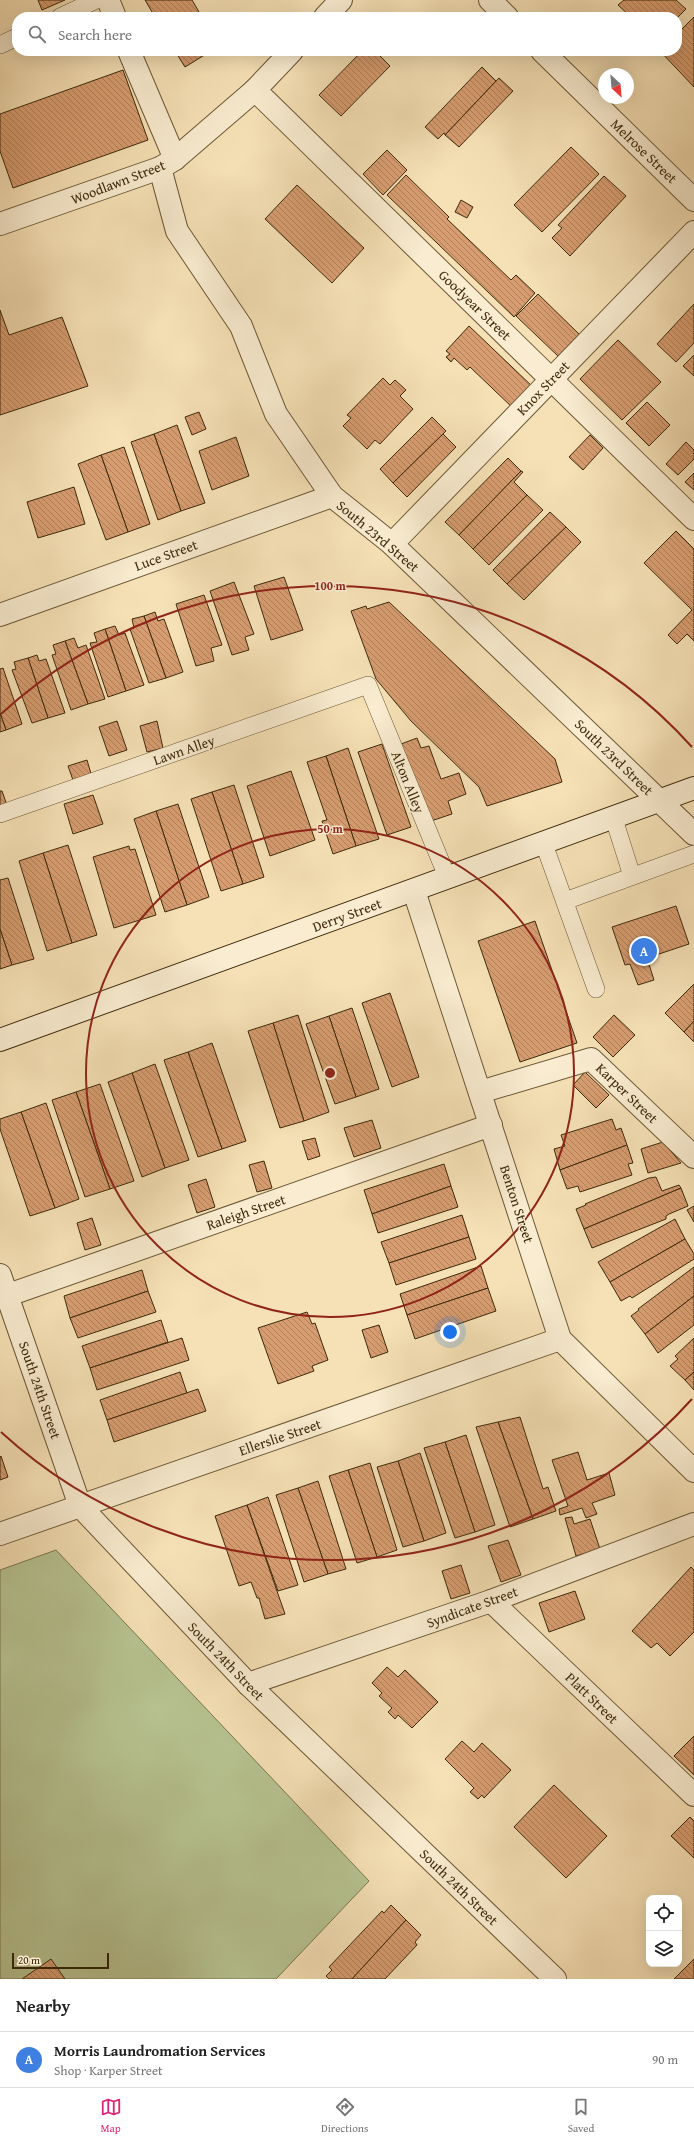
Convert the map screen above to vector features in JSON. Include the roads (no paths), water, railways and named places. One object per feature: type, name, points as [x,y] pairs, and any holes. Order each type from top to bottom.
[{"type":"street","points":[[108,0],[113,12]]},
{"type":"street","points":[[330,12],[341,0]]},
{"type":"street","points":[[490,0],[502,12]]},
{"type":"street","name":"South 23rd Street","points":[[131,56],[167,164],[177,231],[241,326],[276,414],[332,496],[392,544],[694,834]]},
{"type":"street","name":"Woodlawn Street","points":[[0,224],[167,164],[255,90],[287,56]]},
{"type":"street","name":"Melrose Street","points":[[547,56],[694,200]]},
{"type":"street","name":"Goodyear Street","points":[[255,90],[694,519]]},
{"type":"street","name":"Knox Street","points":[[392,544],[694,232]]},
{"type":"street","name":"Luce Street","points":[[0,615],[332,496]]},
{"type":"street","name":"Derry Street","points":[[0,1040],[661,802],[694,788]]},
{"type":"street","name":"Benton Street","points":[[414,891],[560,1339],[694,1471]]},
{"type":"street","name":"Karper Street","points":[[480,1092],[591,1059],[694,1157]]},
{"type":"street","name":"Raleigh Street","points":[[4,1297],[491,1125]]},
{"type":"street","name":"South 24th Street","points":[[0,1275],[4,1297],[80,1506],[248,1684],[555,1979]]},
{"type":"street","name":"Ellerslie Street","points":[[0,1534],[560,1339]]},
{"type":"street","name":"Syndicate Street","points":[[248,1684],[491,1601],[694,1524]]},
{"type":"street","name":"Platt Street","points":[[491,1601],[694,1795]]},
{"type":"lane","points":[[71,12],[96,0]]},
{"type":"lane","points":[[0,45],[12,39]]},
{"type":"lane","name":"Lawn Alley","points":[[0,814],[368,685]]},
{"type":"lane","name":"Alton Alley","points":[[368,685],[448,878]]},
{"type":"lane","points":[[614,819],[632,876]]},
{"type":"lane","points":[[544,844],[596,989]]},
{"type":"lane","points":[[565,901],[694,854]]},
{"type":"place","name":"Morris Laundromation Services","points":[[644,951]]}]
